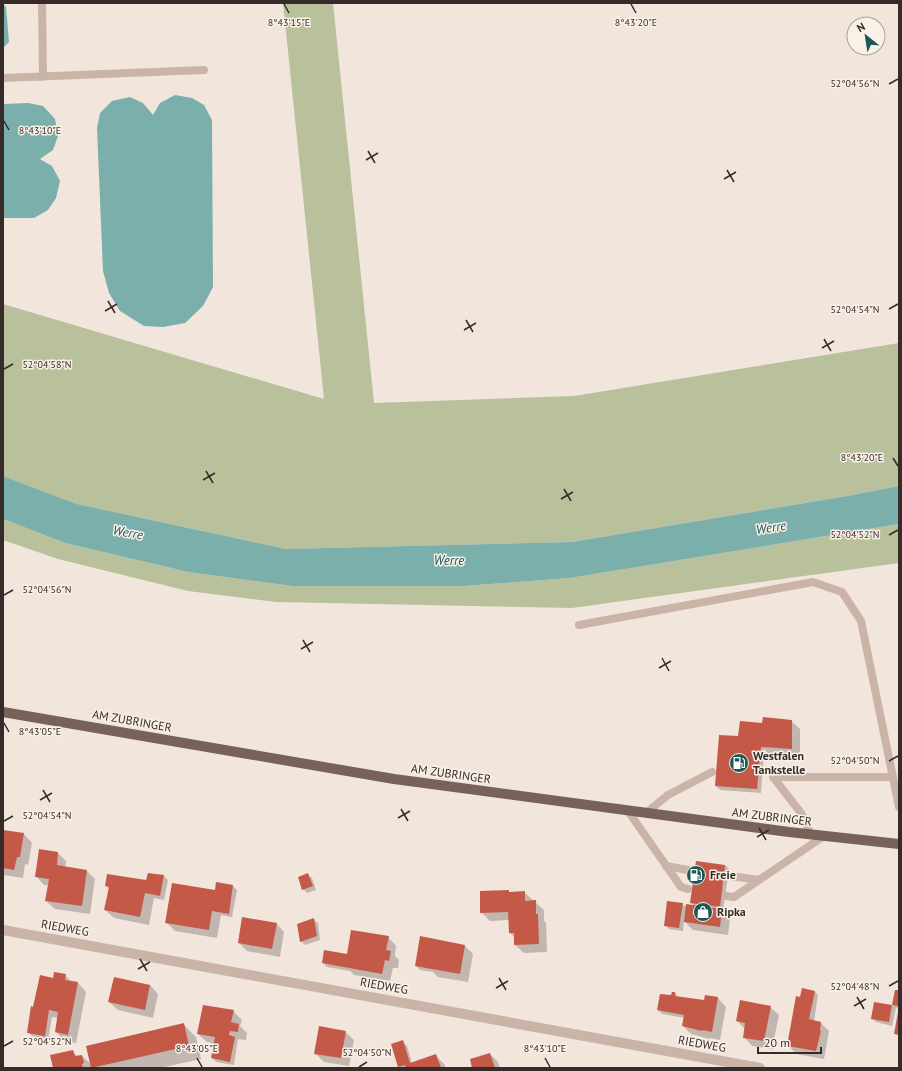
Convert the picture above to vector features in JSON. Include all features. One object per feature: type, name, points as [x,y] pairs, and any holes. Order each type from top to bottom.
[{"type":"main road","name":"AM ZUBRINGER","points":[[3,712],[394,779],[811,835],[899,844]]},
{"type":"street","name":"RIEDWEG","points":[[3,930],[760,1068]]},
{"type":"lane","points":[[42,3],[43,77]]},
{"type":"lane","points":[[3,78],[204,70]]},
{"type":"lane","points":[[579,625],[813,582],[842,592],[862,621],[899,807]]},
{"type":"lane","points":[[646,813],[668,795],[712,772]]},
{"type":"lane","points":[[811,835],[801,813],[773,777],[893,777]]},
{"type":"lane","points":[[628,811],[681,887],[688,889]]},
{"type":"lane","points":[[726,896],[734,897],[824,836]]},
{"type":"lane","points":[[666,866],[688,870]]},
{"type":"lane","points":[[730,876],[759,880]]},
{"type":"green space","points":[[283,3],[333,3],[374,403],[574,396],[899,343],[899,486],[572,542],[286,549],[77,504],[3,476],[3,304],[324,399]]},
{"type":"green space","points":[[3,519],[65,543],[188,572],[292,586],[464,586],[570,578],[899,524],[899,563],[572,608],[276,602],[188,591],[58,559],[3,540]]},
{"type":"water","points":[[3,4],[6,7],[9,42],[3,48]]},
{"type":"water","points":[[175,95],[192,98],[204,105],[212,120],[213,287],[203,306],[185,323],[163,327],[144,326],[120,311],[109,293],[103,271],[97,128],[100,113],[112,101],[130,97],[143,103],[153,115],[160,103]]},
{"type":"water","points":[[28,103],[43,106],[55,119],[58,136],[53,150],[40,159],[52,166],[60,181],[56,198],[48,210],[34,218],[3,218],[3,104]]},
{"type":"water","name":"Werre","points":[[3,476],[77,504],[286,549],[572,542],[899,486],[899,524],[570,578],[464,586],[292,586],[188,572],[65,543],[3,519]]},
{"type":"building","points":[[763,717],[792,720],[792,749],[761,747],[757,789],[715,786],[719,735],[738,736],[740,721],[762,723]]},
{"type":"building","points":[[3,830],[24,833],[20,857],[17,857],[14,870],[3,868]]},
{"type":"building","points":[[39,849],[58,852],[57,865],[87,870],[82,906],[45,901],[49,879],[35,877]]},
{"type":"building","points":[[696,861],[725,865],[720,907],[690,903]]},
{"type":"building","points":[[148,873],[164,875],[160,896],[145,893],[140,917],[104,910],[109,887],[105,886],[107,874],[146,880]]},
{"type":"building","points":[[308,873],[313,886],[302,890],[298,877]]},
{"type":"building","points":[[216,882],[233,885],[229,914],[212,911],[209,930],[165,923],[172,883],[215,890]]},
{"type":"building","points":[[509,890],[509,892],[525,891],[525,901],[536,900],[539,944],[514,945],[514,933],[509,933],[508,912],[480,913],[480,891]]},
{"type":"building","points":[[667,901],[683,903],[679,928],[664,926]]},
{"type":"building","points":[[686,904],[722,909],[720,927],[684,922]]},
{"type":"building","points":[[242,917],[277,923],[272,949],[238,943]]},
{"type":"building","points":[[314,918],[317,936],[300,942],[297,924]]},
{"type":"building","points":[[351,930],[389,936],[386,950],[391,951],[389,961],[385,960],[382,974],[322,963],[324,950],[347,954]]},
{"type":"building","points":[[420,936],[465,945],[460,974],[415,966]]},
{"type":"building","points":[[54,972],[66,974],[65,980],[78,982],[68,1035],[55,1032],[58,1012],[49,1010],[45,1036],[27,1033],[31,1006],[33,1007],[40,975],[53,978]]},
{"type":"building","points":[[114,977],[150,985],[145,1010],[108,1002]]},
{"type":"building","points":[[802,988],[815,991],[809,1019],[821,1022],[821,1031],[816,1051],[787,1046],[796,996],[800,997]]},
{"type":"building","points":[[895,990],[899,990],[899,1006],[892,1005]]},
{"type":"building","points":[[672,992],[675,992],[675,996],[704,1000],[705,995],[718,997],[712,1032],[682,1026],[684,1015],[657,1010],[660,994],[671,995]]},
{"type":"building","points":[[740,1000],[771,1006],[764,1041],[743,1038],[745,1023],[736,1021]]},
{"type":"building","points":[[874,1002],[892,1005],[889,1022],[871,1019]]},
{"type":"building","points":[[203,1005],[234,1010],[231,1022],[239,1024],[238,1032],[230,1031],[229,1035],[235,1037],[230,1062],[211,1058],[215,1037],[197,1034]]},
{"type":"building","points":[[899,1012],[899,1035],[894,1034]]},
{"type":"building","points":[[184,1023],[189,1046],[91,1068],[86,1046]]},
{"type":"building","points":[[319,1026],[346,1031],[341,1058],[314,1054]]},
{"type":"building","points":[[403,1040],[410,1063],[436,1054],[441,1068],[406,1068],[405,1065],[398,1067],[391,1044]]},
{"type":"building","points":[[73,1050],[75,1056],[82,1055],[84,1063],[82,1064],[83,1068],[53,1068],[50,1055]]},
{"type":"building","points":[[490,1053],[495,1068],[472,1068],[470,1059]]},
{"type":"place","name":"Westfalen Tankstelle","points":[[739,763]]},
{"type":"place","name":"Freie","points":[[696,875]]},
{"type":"place","name":"Ripka","points":[[703,912]]}]
